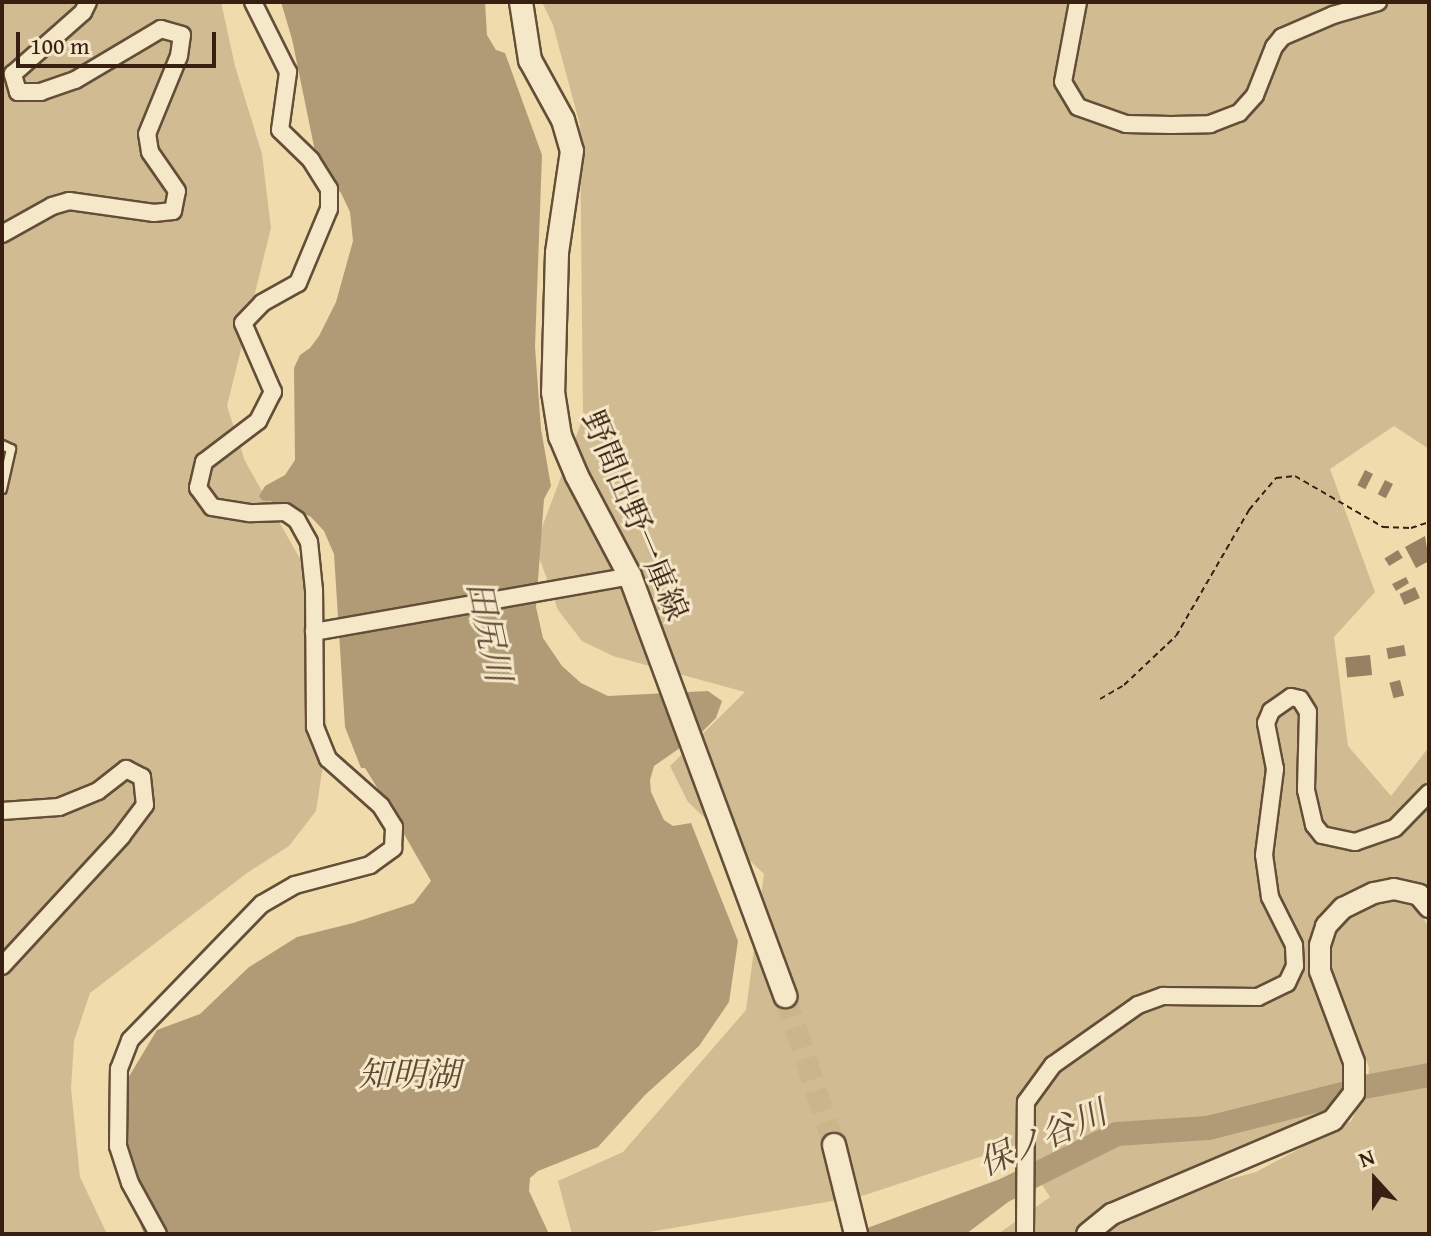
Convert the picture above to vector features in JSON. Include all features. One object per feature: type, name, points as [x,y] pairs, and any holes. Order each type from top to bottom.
[{"type":"main road","name":"野間出野一庫線","points":[[521,2],[530,60],[563,120],[572,151],[557,253],[553,392],[560,436],[577,476],[630,576],[785,996]]},
{"type":"main road","points":[[834,1145],[856,1234]]},
{"type":"street","points":[[2,234],[52,206],[69,201],[154,213],[173,211],[177,191],[150,152],[147,134],[179,56],[182,35],[161,29],[75,80],[41,92],[18,92],[13,74],[83,12],[88,2]]},
{"type":"street","points":[[158,1234],[130,1183],[118,1146],[119,1069],[130,1040],[262,904],[295,885],[370,865],[393,848],[394,827],[388,817],[328,759],[315,727],[309,542],[297,520],[285,512],[249,513],[212,507],[198,488],[204,462],[258,421],[273,392],[243,323],[262,303],[298,283],[329,209],[329,189],[311,160],[280,130],[288,72],[253,2]]},
{"type":"street","points":[[1078,2],[1063,82],[1078,107],[1126,124],[1171,125],[1210,124],[1239,113],[1255,95],[1274,47],[1282,37],[1333,15],[1378,2]]},
{"type":"street","points":[[314,632],[630,576]]},
{"type":"street","points":[[1025,1234],[1026,1102],[1053,1065],[1138,1005],[1163,996],[1258,997],[1287,983],[1295,966],[1294,945],[1270,897],[1264,855],[1275,769],[1266,723],[1280,702],[1291,697],[1300,699],[1308,712],[1306,790],[1309,811],[1322,835],[1355,842],[1395,828],[1429,793]]},
{"type":"street","points":[[2,811],[59,807],[98,791],[126,769],[142,777],[145,805],[122,836],[2,966]]},
{"type":"street","points":[[1087,1234],[1112,1214],[1333,1120],[1354,1093],[1354,1062],[1320,971],[1320,945],[1326,926],[1343,908],[1374,893],[1394,889],[1419,895],[1429,907]]},
{"type":"lane","points":[[2,445],[11,449],[2,489]]},
{"type":"path","points":[[1100,699],[1124,685],[1176,636],[1249,510],[1276,478],[1295,476],[1383,527],[1411,528],[1429,522]]},
{"type":"shaded area","points":[[2,2],[221,2],[235,66],[262,154],[271,228],[227,406],[245,461],[304,566],[324,657],[327,740],[316,811],[289,846],[247,873],[90,993],[74,1041],[71,1088],[80,1177],[107,1234],[2,1234]]},
{"type":"shaded area","points":[[542,2],[1429,2],[1429,449],[1394,426],[1330,469],[1375,592],[1334,637],[1348,746],[1391,796],[1429,747],[1429,891],[1417,882],[1385,878],[1340,901],[1312,930],[1310,966],[1347,1064],[1342,1096],[1326,1113],[1244,1155],[1148,1186],[1076,1234],[998,1234],[1050,1197],[1016,1145],[862,1196],[637,1234],[572,1234],[558,1181],[623,1152],[746,1010],[764,874],[688,802],[670,766],[745,692],[613,656],[582,641],[558,610],[535,546],[583,418],[580,125],[553,25]]},
{"type":"shaded area","points":[[1390,898],[1417,907],[1429,928],[1429,1234],[1104,1234],[1155,1200],[1256,1172],[1351,1121],[1367,1089],[1369,1068],[1331,970],[1329,949],[1336,932],[1348,917]]},
{"type":"water","name":"知明湖","points":[[281,2],[485,2],[487,35],[496,50],[505,53],[542,155],[535,347],[541,429],[551,486],[544,499],[536,607],[543,638],[562,666],[581,683],[608,696],[708,691],[722,701],[716,718],[700,734],[654,766],[650,780],[651,792],[664,820],[673,826],[691,823],[738,941],[729,1002],[699,1046],[645,1095],[598,1147],[538,1171],[530,1178],[529,1191],[549,1234],[144,1234],[124,1180],[121,1126],[128,1078],[157,1030],[200,1014],[249,967],[297,937],[414,903],[431,881],[365,768],[361,768],[345,727],[334,554],[324,531],[311,517],[285,504],[262,500],[259,496],[265,486],[285,475],[295,460],[294,368],[300,355],[319,336],[336,302],[353,241],[350,212],[341,193],[318,166],[292,39]]},
{"type":"water","points":[[1027,1174],[1029,1186],[966,1234],[851,1234],[1011,1175]]},
{"type":"building","points":[[1365,470],[1373,474],[1365,489],[1357,485]]},
{"type":"building","points":[[1385,480],[1393,484],[1386,498],[1378,494]]},
{"type":"building","points":[[1425,536],[1429,561],[1416,568],[1405,547]]},
{"type":"building","points":[[1398,550],[1403,558],[1389,566],[1384,558]]},
{"type":"building","points":[[1406,577],[1409,583],[1396,591],[1392,584]]},
{"type":"building","points":[[1415,587],[1420,598],[1404,605],[1399,594]]},
{"type":"building","points":[[1404,645],[1406,656],[1388,659],[1386,648]]},
{"type":"building","points":[[1370,655],[1372,675],[1347,678],[1345,658]]},
{"type":"building","points":[[1400,680],[1404,695],[1394,698],[1389,683]]},
{"type":"waterway","name":"保ノ谷川","points":[[1359,1088],[1429,1075]]},
{"type":"waterway","name":"保ノ谷川","points":[[1005,1190],[1117,1134],[1208,1128],[1342,1094]]},
{"type":"tunnel","points":[[785,996],[834,1145]]},
{"type":"water label","name":"田尻川","points":[[490,631]]}]
